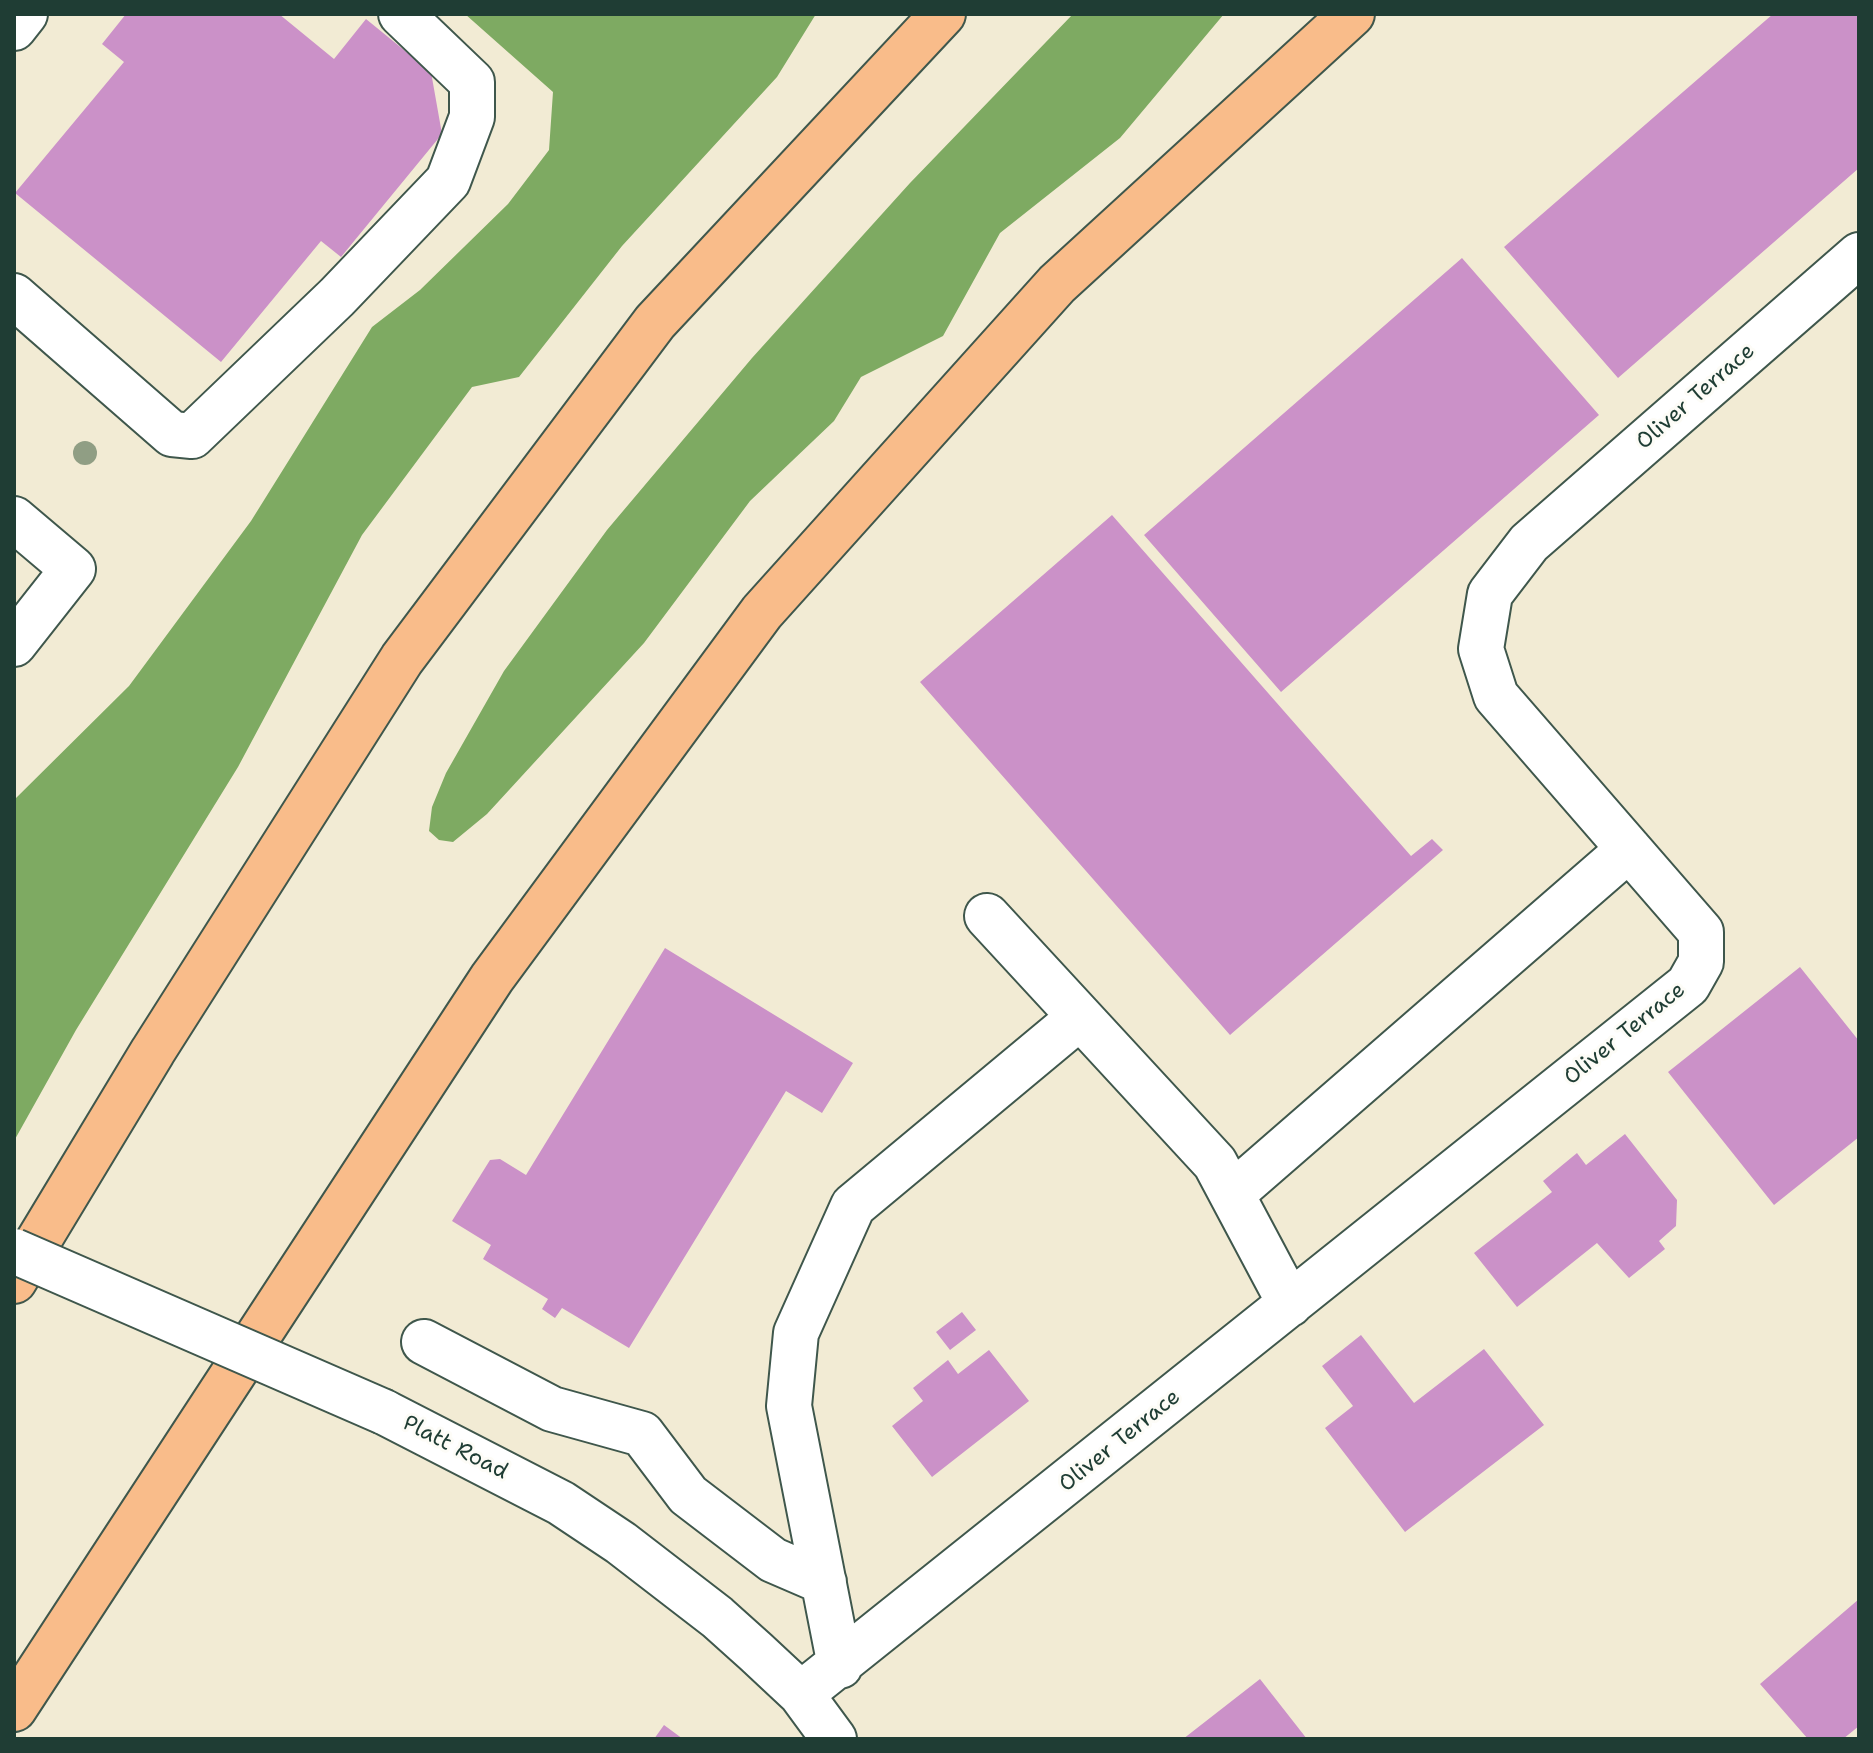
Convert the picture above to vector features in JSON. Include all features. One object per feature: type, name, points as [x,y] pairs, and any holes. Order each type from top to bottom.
[{"type":"highway","points":[[14,1281],[153,1051],[402,659],[655,322],[943,14]]},
{"type":"highway","points":[[14,1709],[492,978],[762,612],[1057,284],[1352,14]]},
{"type":"street","points":[[14,28],[25,14]]},
{"type":"street","points":[[14,296],[172,434],[192,436],[337,297],[448,181],[472,117],[472,82],[401,14]]},
{"type":"street","name":"Oliver Terrace","points":[[801,1694],[840,1666],[1688,985],[1701,962],[1701,932],[1496,696],[1481,649],[1490,594],[1529,543],[1859,255]]},
{"type":"street","points":[[14,519],[73,569],[14,644]]},
{"type":"street","points":[[1232,1194],[1629,849]]},
{"type":"street","points":[[987,916],[1215,1163],[1290,1304]]},
{"type":"street","points":[[840,1666],[789,1406],[796,1333],[853,1206],[1080,1017]]},
{"type":"street","name":"Platt Road","points":[[14,1251],[384,1412],[561,1503],[609,1535],[717,1617],[801,1694],[834,1739]]},
{"type":"street","points":[[424,1342],[552,1409],[642,1434],[688,1495],[773,1560],[824,1582]]},
{"type":"green space","points":[[465,14],[816,14],[777,77],[622,246],[519,377],[472,387],[362,535],[238,767],[76,1030],[14,1141],[14,800],[129,686],[251,521],[372,327],[420,290],[508,204],[549,150],[553,92]]},
{"type":"green space","points":[[1073,14],[1224,14],[1120,138],[1000,233],[943,336],[861,377],[834,421],[750,501],[644,643],[487,814],[453,842],[439,840],[429,831],[432,807],[446,773],[504,671],[607,530],[752,358],[910,183]]},
{"type":"building","points":[[126,14],[279,14],[334,59],[366,19],[431,72],[442,134],[341,257],[321,241],[221,362],[15,193],[124,62],[102,44]]},
{"type":"building","points":[[1773,14],[1859,14],[1859,168],[1618,378],[1504,247]]},
{"type":"building","points":[[1462,258],[1599,415],[1281,692],[1144,535]]},
{"type":"building","points":[[1112,515],[1411,856],[1432,839],[1443,850],[1230,1035],[920,682]]},
{"type":"building","points":[[665,948],[853,1063],[822,1113],[786,1091],[629,1348],[562,1308],[555,1318],[542,1309],[548,1299],[483,1259],[491,1245],[452,1221],[490,1160],[500,1159],[526,1175]]},
{"type":"building","points":[[1800,967],[1859,1041],[1859,1137],[1774,1205],[1668,1072]]},
{"type":"building","points":[[1625,1134],[1677,1200],[1676,1226],[1659,1241],[1665,1249],[1629,1278],[1597,1243],[1517,1307],[1474,1253],[1552,1192],[1543,1181],[1577,1153],[1586,1165]]},
{"type":"building","points":[[962,1312],[976,1330],[950,1350],[936,1332]]},
{"type":"building","points":[[1361,1335],[1414,1403],[1484,1349],[1544,1425],[1405,1532],[1325,1428],[1353,1406],[1322,1366]]},
{"type":"building","points":[[989,1350],[1029,1401],[932,1477],[892,1426],[923,1401],[913,1388],[948,1360],[958,1374]]},
{"type":"building","points":[[1859,1599],[1859,1726],[1843,1739],[1808,1739],[1760,1684]]},
{"type":"building","points":[[1260,1679],[1307,1739],[1183,1739]]},
{"type":"building","points":[[664,1725],[683,1739],[654,1739]]}]
